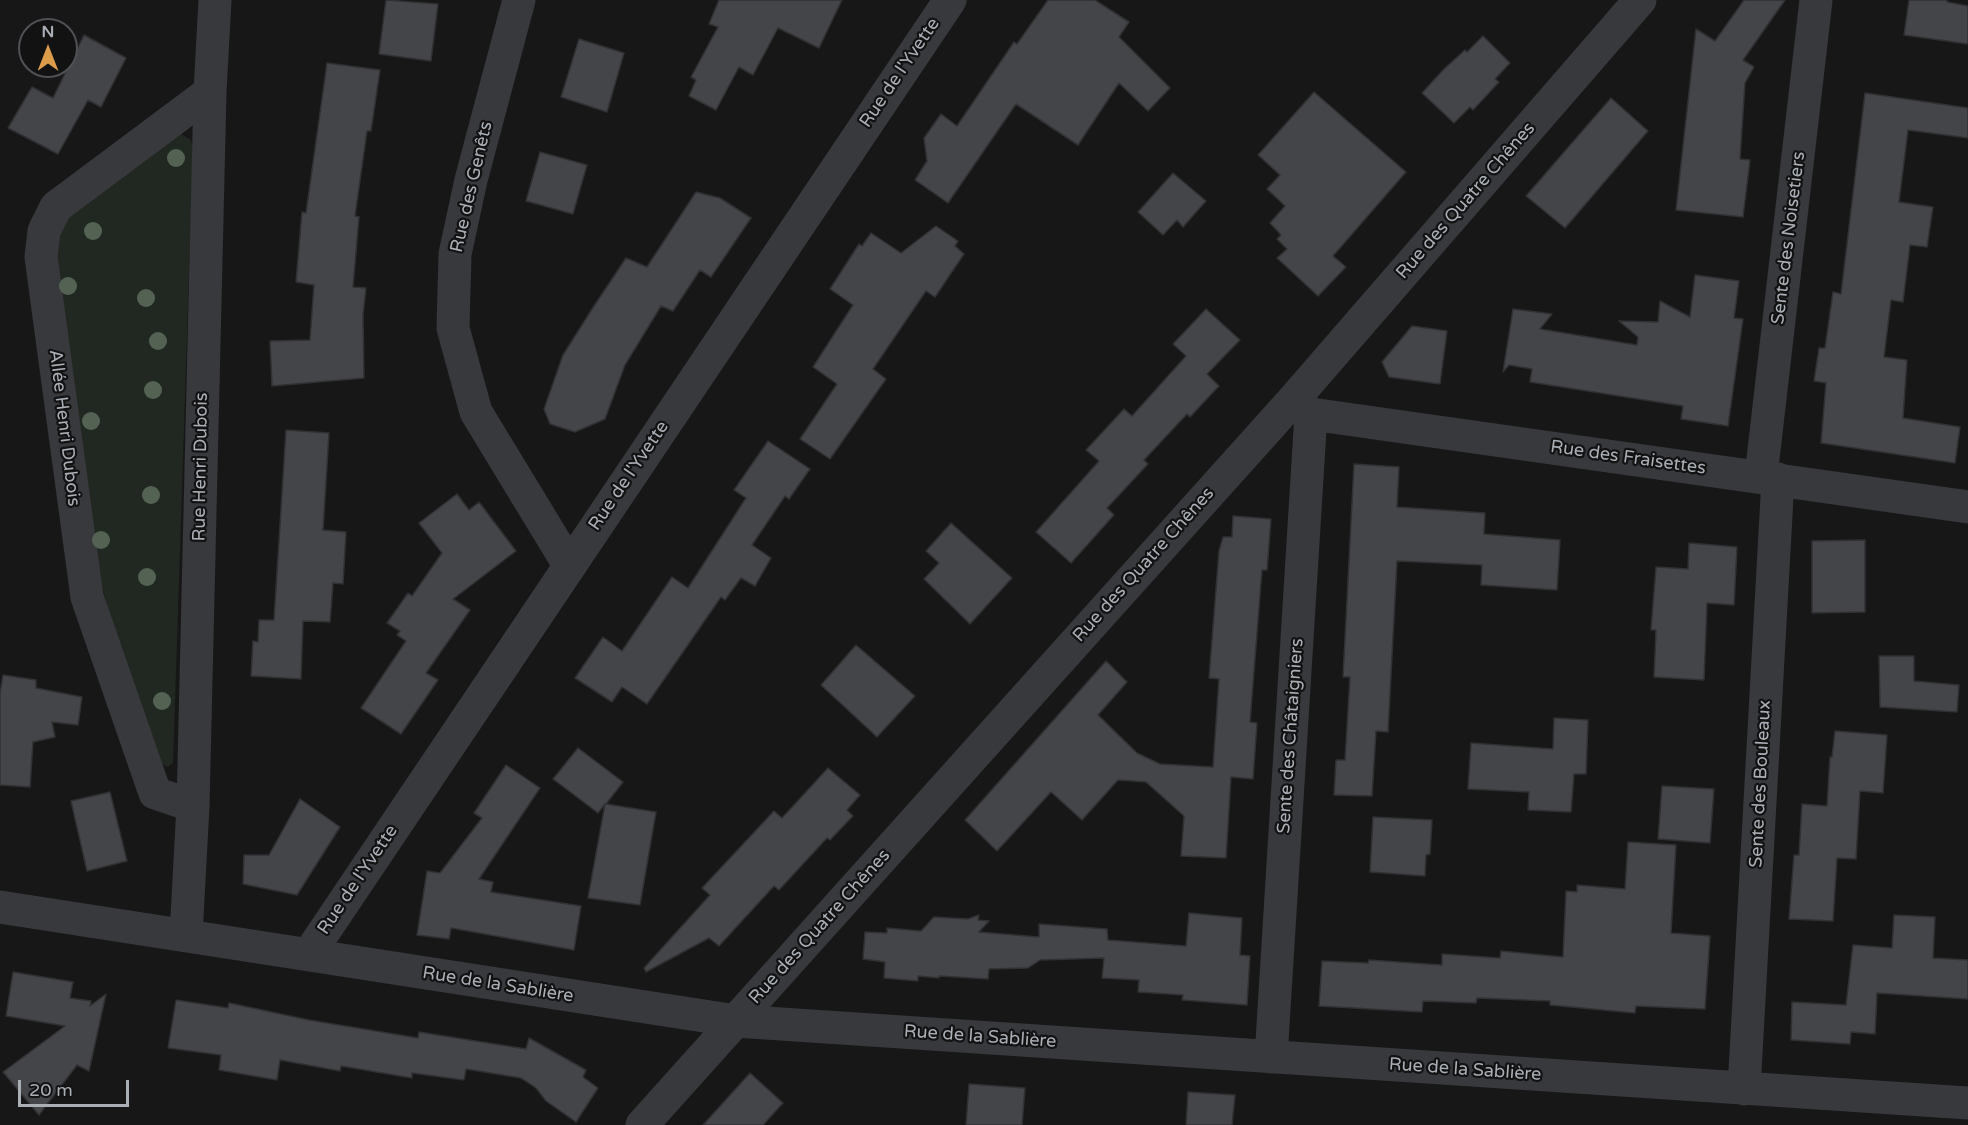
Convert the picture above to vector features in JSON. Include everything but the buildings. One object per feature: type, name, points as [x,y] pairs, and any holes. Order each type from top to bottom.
[{"type":"street","name":"Rue Henri Dubois","points":[[186,935],[193,806],[210,92],[215,0]]},
{"type":"street","name":"Rue des Genêts","points":[[519,0],[471,180],[455,254],[453,328],[476,412],[569,565]]},
{"type":"street","name":"Rue de l'Yvette","points":[[309,954],[950,0]]},
{"type":"street","name":"Rue des Quatre Chênes","points":[[642,1125],[1303,407],[1640,0]]},
{"type":"street","name":"Sente des Noisetiers","points":[[1769,478],[1816,0]]},
{"type":"street","name":"Allée Henri Dubois","points":[[193,806],[155,793],[87,597],[41,257],[44,231],[56,207],[210,92]]},
{"type":"street","name":"Rue des Fraisettes","points":[[1303,407],[1968,507]]},
{"type":"street","name":"Sente des Châtaigniers","points":[[1271,1057],[1303,407]]},
{"type":"street","name":"Sente des Bouleaux","points":[[1744,1089],[1769,478]]},
{"type":"street","name":"Rue de la Sablière","points":[[0,907],[736,1021],[1968,1103]]},
{"type":"shaded area","points":[[181,134],[191,140],[193,151],[173,763],[168,767],[159,763],[107,607],[93,548],[56,265],[60,227],[72,211],[169,137]]}]
